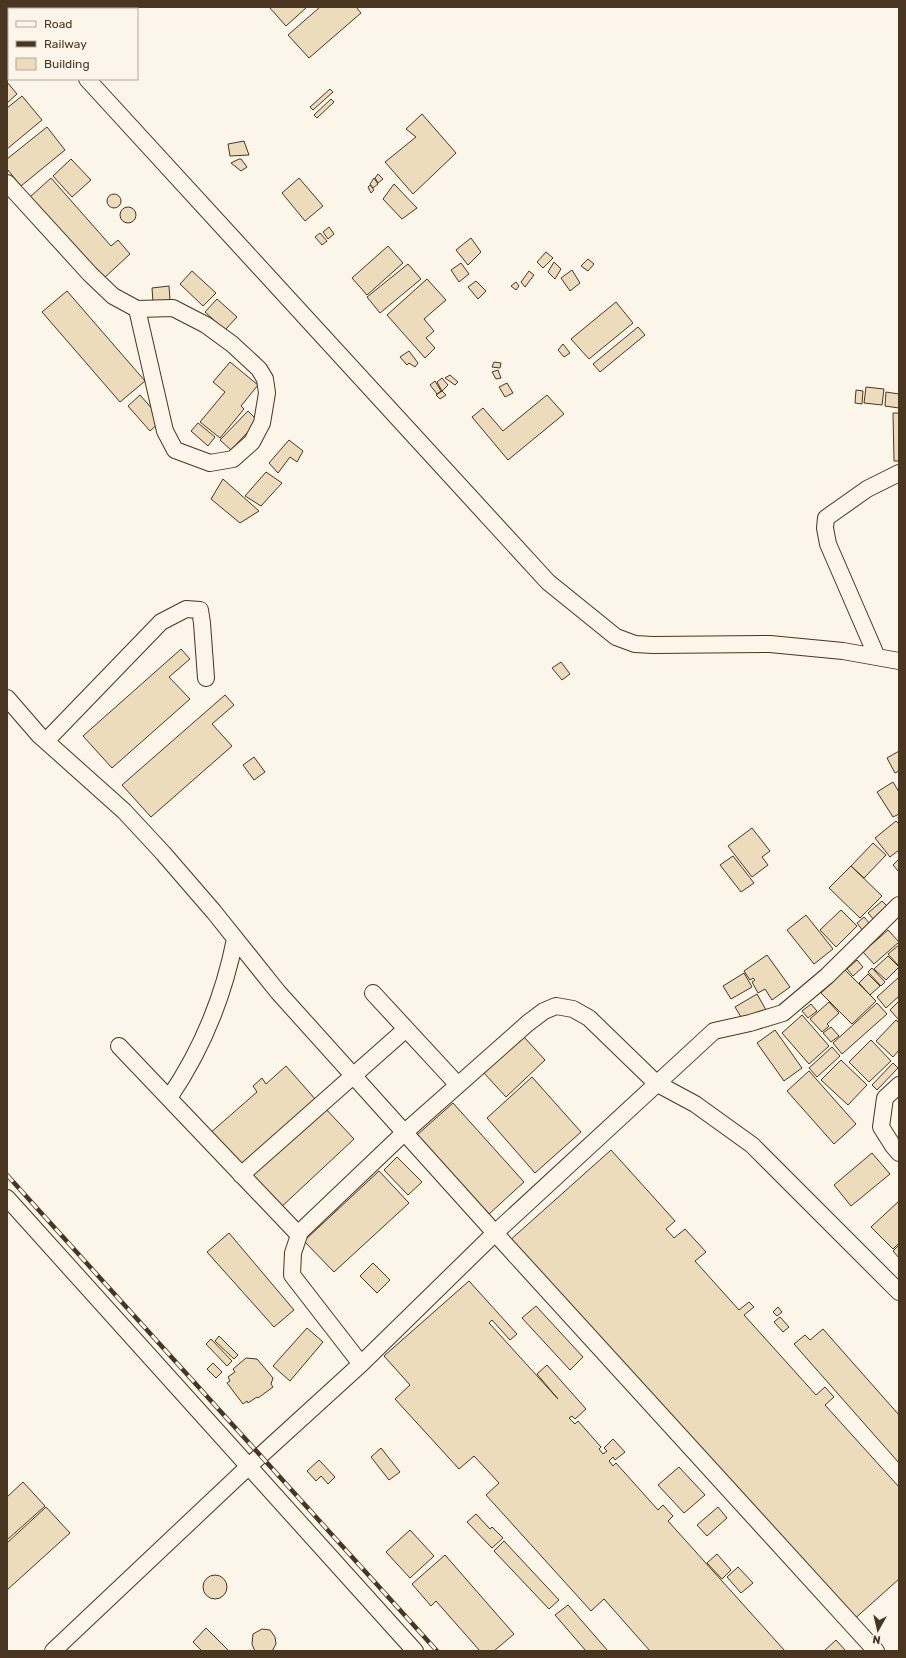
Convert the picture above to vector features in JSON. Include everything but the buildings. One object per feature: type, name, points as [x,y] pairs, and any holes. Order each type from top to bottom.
[{"type":"street","points":[[88,80],[548,582],[616,637],[635,644],[653,645],[770,644],[843,651],[899,661]]},
{"type":"street","points":[[7,183],[90,274],[113,296],[137,309],[173,308],[206,325],[232,344],[259,369],[265,378],[267,393],[262,422],[252,442],[233,459],[210,462],[175,450],[165,431],[137,309]]},
{"type":"street","points":[[877,657],[828,544],[825,528],[826,518],[867,489],[899,473]]},
{"type":"street","points":[[46,741],[160,622],[186,608],[200,610],[206,678]]},
{"type":"street","points":[[7,698],[46,741],[124,811],[163,853],[214,912],[278,992],[495,1233],[876,1651]]},
{"type":"street","points":[[53,1651],[248,1467],[361,1364],[495,1233],[714,1031],[750,1023],[783,1013],[827,976],[899,905]]},
{"type":"street","points":[[169,1098],[204,1036],[225,980],[231,935]]},
{"type":"street","points":[[373,993],[458,1084]]},
{"type":"street","points":[[361,1364],[292,1275],[293,1253],[300,1232],[405,1132],[458,1084],[528,1023],[544,1011],[556,1006],[573,1009],[589,1018],[656,1083],[695,1104],[752,1146],[899,1292]]},
{"type":"street","points":[[242,1175],[406,1029]]},
{"type":"street","points":[[119,1046],[299,1235]]},
{"type":"street","points":[[899,1085],[885,1098],[881,1127],[899,1153]]},
{"type":"street","points":[[7,1198],[415,1651]]},
{"type":"railway","points":[[7,1175],[437,1651]]}]
